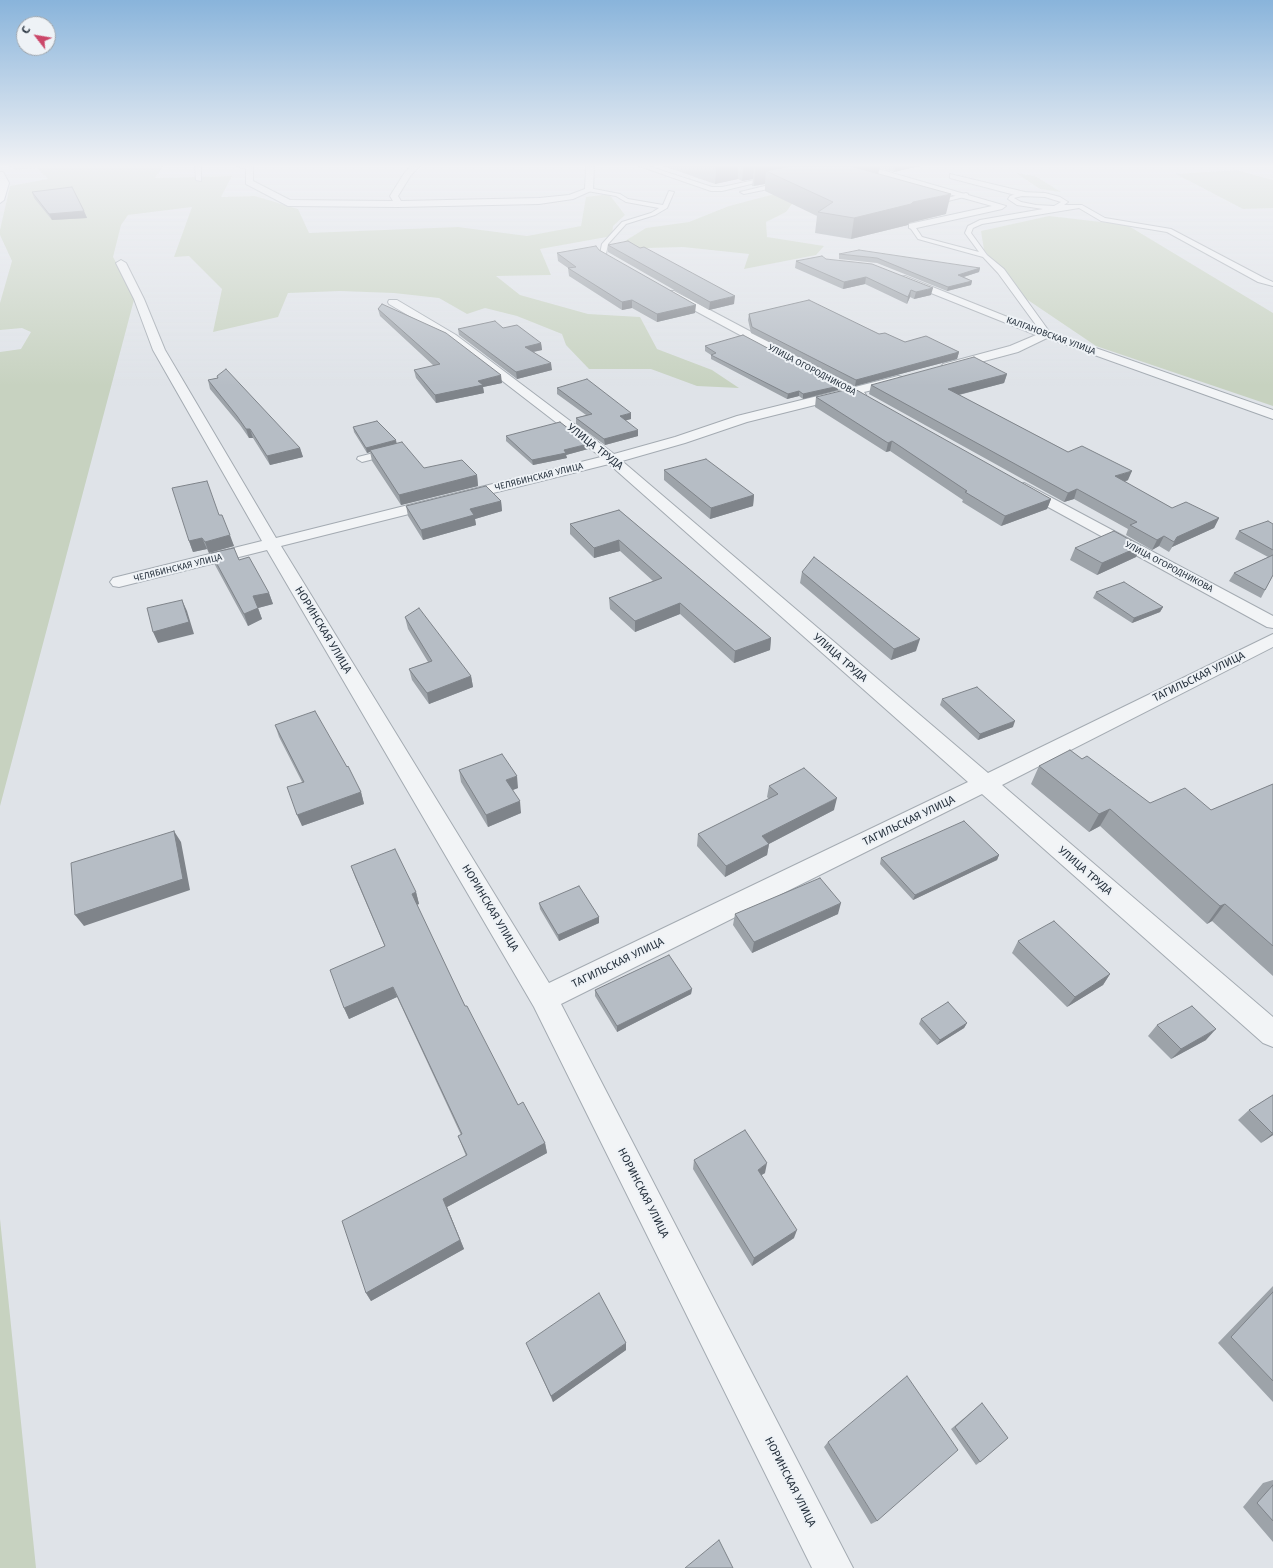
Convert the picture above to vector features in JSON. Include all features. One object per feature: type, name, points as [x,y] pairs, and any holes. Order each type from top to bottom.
[{"type":"street","points":[[603,254],[616,262]]},
{"type":"street","name":"НОРИНСКАЯ УЛИЦА","points":[[121,263],[159,350],[272,545],[544,999],[833,1568]]},
{"type":"street","name":"КАЛГАНОВСКАЯ УЛИЦА","points":[[896,275],[1006,320],[1273,415]]},
{"type":"street","name":"УЛИЦА ОГОРОДНИКОВА","points":[[660,288],[875,404]]},
{"type":"street","name":"УЛИЦА ТРУДА","points":[[393,302],[452,337],[612,459],[1273,1034]]},
{"type":"street","points":[[930,371],[1014,349],[1046,334]]},
{"type":"street","name":"ЧЕЛЯБИНСКАЯ УЛИЦА","points":[[119,582],[612,459],[680,440],[742,419],[915,376]]},
{"type":"street","name":"УЛИЦА ОГОРОДНИКОВА","points":[[1013,482],[1273,623]]},
{"type":"street","name":"ТАГИЛЬСКАЯ УЛИЦА","points":[[544,999],[984,784],[1273,640]]},
{"type":"lane","points":[[603,254],[606,244],[610,239]]},
{"type":"lane","points":[[924,239],[985,256]]},
{"type":"lane","points":[[973,239],[985,256],[1001,271],[1046,334]]},
{"type":"lane","points":[[1185,239],[1261,280],[1273,284]]},
{"type":"lane","points":[[362,459],[401,449]]},
{"type":"green space","points":[[2,239],[117,239],[113,257],[135,296],[0,806],[0,352],[21,349],[31,332],[22,328],[0,330],[0,303],[12,261]]},
{"type":"green space","points":[[180,239],[594,239],[540,249],[551,275],[496,276],[520,295],[588,314],[640,317],[657,349],[712,370],[739,388],[697,386],[651,369],[589,369],[566,345],[562,334],[517,316],[485,308],[467,314],[439,298],[394,293],[340,291],[288,293],[278,317],[213,332],[222,289],[189,256],[174,257]]},
{"type":"green space","points":[[628,239],[781,239],[824,246],[816,255],[744,269],[749,254],[683,247],[612,249]]},
{"type":"green space","points":[[982,239],[1151,239],[1273,313],[1273,406],[1096,346],[1016,292],[984,250]]},
{"type":"green space","points":[[0,1219],[36,1568],[0,1568]]},
{"type":"building","points":[[628,241],[640,248],[644,247],[735,296],[710,302],[608,245]]},
{"type":"building","points":[[596,246],[599,250],[696,305],[657,314],[632,300],[622,302],[568,268],[576,267],[557,253]]},
{"type":"building","points":[[859,250],[980,268],[958,275],[972,281],[948,287],[877,258],[839,254]]},
{"type":"building","points":[[822,256],[826,259],[872,264],[933,288],[916,292],[911,290],[908,297],[866,277],[844,282],[796,261]]},
{"type":"building","points":[[809,300],[879,334],[885,333],[905,342],[926,336],[959,352],[856,380],[752,327],[749,314]]},
{"type":"building","points":[[382,304],[446,333],[501,375],[478,381],[483,385],[435,395],[414,370],[440,364],[378,309]]},
{"type":"building","points":[[495,321],[503,328],[517,325],[541,343],[525,347],[551,363],[516,372],[458,329]]},
{"type":"building","points":[[743,335],[839,386],[803,394],[799,391],[788,394],[711,355],[716,353],[705,346]]},
{"type":"building","points":[[974,357],[1007,374],[948,389],[1068,452],[1082,446],[1132,471],[1115,476],[1172,508],[1186,502],[1219,518],[1177,537],[1174,542],[1164,536],[1157,540],[1130,525],[1137,522],[1077,489],[1068,493],[871,385]]},
{"type":"building","points":[[226,369],[300,448],[267,456],[250,429],[246,429],[208,380],[218,378],[217,376]]},
{"type":"building","points":[[587,379],[631,413],[620,416],[638,430],[604,439],[576,418],[592,414],[557,388]]},
{"type":"building","points":[[853,388],[1051,499],[1005,516],[965,492],[967,491],[892,441],[888,443],[816,397]]},
{"type":"building","points":[[377,421],[396,440],[366,448],[353,427]]},
{"type":"building","points":[[560,422],[588,444],[564,450],[566,453],[532,460],[506,436]]},
{"type":"building","points":[[402,442],[424,468],[462,460],[477,475],[399,495],[370,450]]},
{"type":"building","points":[[706,459],[754,495],[711,508],[664,470]]},
{"type":"building","points":[[207,481],[219,515],[222,515],[230,535],[205,542],[202,538],[189,541],[172,488]]},
{"type":"building","points":[[486,486],[501,501],[470,509],[474,515],[421,530],[406,506]]},
{"type":"building","points":[[619,510],[771,638],[735,651],[680,603],[635,621],[609,598],[662,578],[619,540],[594,548],[570,524]]},
{"type":"building","points":[[1268,521],[1273,524],[1273,550],[1239,531]]},
{"type":"building","points":[[1114,531],[1141,546],[1102,563],[1075,548]]},
{"type":"building","points":[[234,548],[239,560],[249,557],[269,593],[253,596],[258,608],[244,614],[211,553]]},
{"type":"building","points":[[1273,555],[1273,575],[1265,590],[1234,573]]},
{"type":"building","points":[[814,557],[920,639],[894,649],[802,572]]},
{"type":"building","points":[[1124,582],[1163,607],[1134,618],[1096,592]]},
{"type":"building","points":[[182,600],[189,622],[153,632],[147,608]]},
{"type":"building","points":[[419,608],[471,676],[427,693],[409,669],[432,661],[405,617]]},
{"type":"building","points":[[977,687],[1015,721],[980,734],[942,699]]},
{"type":"building","points":[[315,711],[347,767],[348,766],[361,792],[297,815],[287,787],[304,782],[275,725]]},
{"type":"building","points":[[1070,750],[1082,759],[1087,756],[1150,803],[1185,788],[1211,810],[1273,784],[1273,946],[1225,904],[1220,906],[1110,809],[1099,814],[1039,766]]},
{"type":"building","points":[[502,754],[517,776],[506,780],[520,801],[486,815],[459,770]]},
{"type":"building","points":[[804,768],[837,798],[762,836],[769,844],[726,866],[698,834],[778,794],[769,786]]},
{"type":"building","points":[[964,821],[999,855],[915,895],[881,858]]},
{"type":"building","points":[[174,831],[183,879],[75,915],[71,863]]},
{"type":"building","points":[[395,849],[416,892],[412,894],[465,1006],[467,1006],[518,1105],[523,1102],[545,1143],[443,1199],[460,1240],[366,1293],[342,1221],[467,1155],[458,1136],[462,1134],[393,987],[344,1008],[330,970],[385,946],[351,866]]},
{"type":"building","points":[[820,878],[841,903],[754,942],[735,914]]},
{"type":"building","points":[[579,886],[599,917],[558,935],[539,903]]},
{"type":"building","points":[[1054,921],[1110,974],[1075,997],[1018,941]]},
{"type":"building","points":[[669,955],[692,989],[617,1026],[595,990]]},
{"type":"building","points":[[948,1002],[967,1023],[940,1040],[921,1019]]},
{"type":"building","points":[[1192,1006],[1216,1029],[1181,1049],[1157,1025]]},
{"type":"building","points":[[1273,1095],[1273,1133],[1272,1133],[1249,1110]]},
{"type":"building","points":[[745,1130],[767,1163],[758,1170],[797,1230],[754,1258],[694,1160]]},
{"type":"building","points":[[1273,1292],[1273,1381],[1231,1337]]},
{"type":"building","points":[[599,1293],[626,1343],[551,1396],[526,1343]]},
{"type":"building","points":[[907,1376],[958,1450],[877,1521],[828,1442]]},
{"type":"building","points":[[982,1403],[1008,1438],[980,1462],[955,1427]]},
{"type":"building","points":[[1273,1485],[1273,1521],[1257,1503]]},
{"type":"building","points":[[719,1540],[733,1568],[685,1568]]}]
